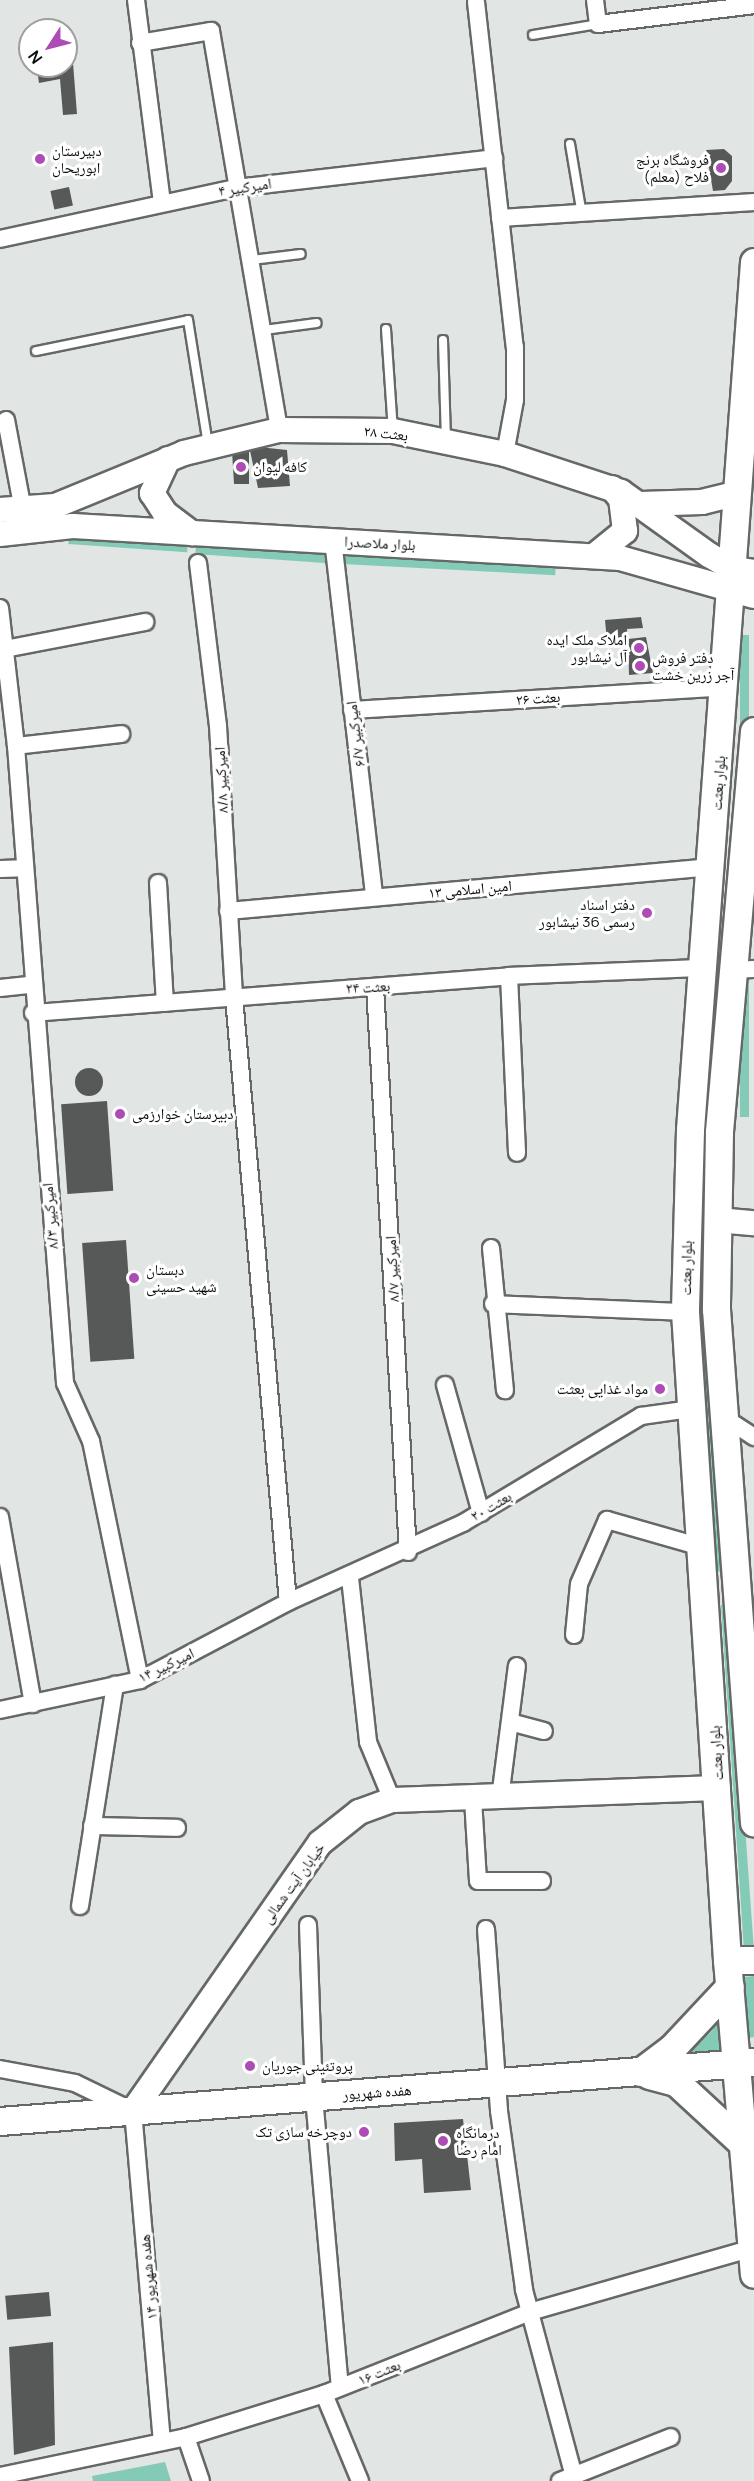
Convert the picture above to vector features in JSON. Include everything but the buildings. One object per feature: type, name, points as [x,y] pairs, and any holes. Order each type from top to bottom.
[{"type":"main road","name":"بلوار بعثت","points":[[753,2261],[742,2143],[745,2071],[727,1960],[718,1788],[685,1312],[689,1151],[712,867],[715,687],[743,583],[738,493],[753,303],[754,262]]},
{"type":"main road","name":"بعثت ۲۸","points":[[11,510],[84,496],[168,459],[279,430],[393,431],[505,454],[612,488],[641,504],[743,583]]},
{"type":"main road","points":[[168,459],[152,493],[165,513],[192,533]]},
{"type":"main road","points":[[594,556],[625,531],[621,499],[612,488]]},
{"type":"main road","points":[[641,504],[702,502],[738,493]]},
{"type":"main road","name":"بلوار ملاصدرا","points":[[0,534],[73,526],[594,556],[641,562],[743,583]]},
{"type":"main road","name":"بلوار بعثت","points":[[754,731],[743,969],[717,1220],[725,1418],[740,1591],[754,1824]]},
{"type":"main road","points":[[717,1220],[754,1222]]},
{"type":"main road","points":[[705,1591],[740,1591]]},
{"type":"main road","name":"خیابان آیت شمالی","points":[[133,2111],[320,1843],[359,1812],[392,1800],[473,1799],[718,1788]]},
{"type":"main road","points":[[727,1960],[754,1960]]},
{"type":"main road","points":[[639,2072],[671,2049],[730,1986]]},
{"type":"main road","name":"هفده شهریور","points":[[0,2121],[639,2072],[745,2071]]},
{"type":"main road","points":[[639,2072],[676,2082],[742,2143]]},
{"type":"street","points":[[136,0],[162,202]]},
{"type":"street","points":[[595,0],[598,24],[754,5]]},
{"type":"street","points":[[476,2],[515,347],[515,400],[505,454]]},
{"type":"street","points":[[140,44],[211,31],[237,188],[264,330],[279,430]]},
{"type":"street","name":"امیرکبیر ۴","points":[[0,240],[162,202],[237,188],[417,162],[494,158]]},
{"type":"street","points":[[500,218],[582,209],[754,202]]},
{"type":"street","points":[[6,420],[11,510]]},
{"type":"street","name":"امیرکبیر ۶/۷","points":[[333,540],[374,897]]},
{"type":"street","name":"امیرکبیر ۸/۸","points":[[198,563],[218,726],[234,998],[288,1602]]},
{"type":"street","name":"امیرکبیر ۸/۳","points":[[0,608],[5,649],[4,677],[16,746],[33,1013],[65,1383],[91,1441],[140,1680]]},
{"type":"street","points":[[5,649],[146,622]]},
{"type":"street","name":"بعثت ۲۶","points":[[352,710],[715,687]]},
{"type":"street","points":[[16,746],[121,735]]},
{"type":"street","name":"امین اسلامی ۱۳","points":[[228,911],[712,867]]},
{"type":"street","points":[[0,869],[24,868]]},
{"type":"street","points":[[158,883],[165,1003]]},
{"type":"street","name":"بعثت ۲۴","points":[[33,1013],[509,976],[703,968]]},
{"type":"street","points":[[509,976],[517,1153]]},
{"type":"street","points":[[0,988],[31,985]]},
{"type":"street","name":"امیرکبیر ۸/۷","points":[[375,987],[408,1552]]},
{"type":"street","points":[[491,1248],[493,1304],[505,1390]]},
{"type":"street","points":[[493,1304],[685,1312]]},
{"type":"street","points":[[445,1385],[481,1513]]},
{"type":"street","name":"بعثت ۲۰","points":[[288,1602],[408,1552],[481,1513],[641,1416],[690,1409]]},
{"type":"street","points":[[725,1418],[754,1437]]},
{"type":"street","points":[[0,1517],[33,1704]]},
{"type":"street","points":[[574,1635],[579,1584],[607,1520],[702,1547]]},
{"type":"street","points":[[350,1578],[368,1743],[392,1800]]},
{"type":"street","name":"امیرکبیر ۱۴","points":[[0,1710],[140,1680],[288,1602]]},
{"type":"street","points":[[500,1798],[517,1666]]},
{"type":"street","points":[[80,1906],[115,1685]]},
{"type":"street","points":[[510,1722],[543,1731]]},
{"type":"street","points":[[473,1799],[478,1881],[542,1881]]},
{"type":"street","points":[[92,1827],[177,1828]]},
{"type":"street","points":[[308,1925],[314,2097],[340,2387]]},
{"type":"street","points":[[486,1929],[497,2083],[524,2290],[533,2311],[567,2478],[671,2437]]},
{"type":"street","points":[[0,2068],[75,2083],[133,2111]]},
{"type":"street","name":"هفده شهریور ۱۴","points":[[133,2111],[162,2442]]},
{"type":"street","name":"بعثت ۱۶","points":[[0,2476],[186,2437],[324,2394],[533,2311],[753,2261]]},
{"type":"street","points":[[324,2394],[360,2481]]},
{"type":"street","points":[[186,2437],[201,2481]]},
{"type":"lane","points":[[533,35],[598,24]]},
{"type":"lane","points":[[570,144],[582,209]]},
{"type":"lane","points":[[252,260],[301,254]]},
{"type":"lane","points":[[36,351],[188,320],[208,447]]},
{"type":"lane","points":[[264,330],[317,323]]},
{"type":"lane","points":[[386,329],[393,431]]},
{"type":"lane","points":[[443,340],[446,442]]},
{"type":"green space","points":[[69,535],[188,543],[187,552],[68,544]]},
{"type":"green space","points":[[196,545],[329,554],[328,563],[195,554]]},
{"type":"green space","points":[[343,555],[556,566],[555,575],[343,564]]},
{"type":"green space","points":[[740,635],[749,635],[749,1117],[740,1117]]},
{"type":"green space","points":[[700,1148],[709,1152],[725,1571],[715,1572],[695,1277]]},
{"type":"green space","points":[[721,1605],[729,1605],[754,1951],[744,1951]]},
{"type":"green space","points":[[754,1976],[754,2037],[749,2038],[744,1977]]},
{"type":"green space","points":[[722,2014],[721,2053],[687,2055],[712,2031]]},
{"type":"green space","points":[[165,2462],[171,2481],[93,2481],[92,2476]]},
{"type":"place","name":"دبیرستان ابوریحان","points":[[40,159]]},
{"type":"place","name":"فروشگاه برنج فلاح (معلم)","points":[[721,168]]},
{"type":"place","name":"کافه لیوان","points":[[241,467]]},
{"type":"place","name":"املاک ملک ایده آل نیشابور","points":[[639,648]]},
{"type":"place","name":"دفتر فروش آجر زرین خشت","points":[[640,666]]},
{"type":"place","name":"دفتر اسناد رسمی 36 نیشابور","points":[[647,913]]},
{"type":"place","name":"دبیرستان خوارزمی","points":[[120,1114]]},
{"type":"place","name":"دبستان شهید حسینی","points":[[134,1278]]},
{"type":"place","name":"مواد غذایی بعثت","points":[[660,1389]]},
{"type":"place","name":"پروتئینی جوریان","points":[[250,2066]]},
{"type":"place","name":"دوچرخه سازی تک","points":[[364,2132]]},
{"type":"place","name":"درمانگاه امام رضا","points":[[443,2141]]}]
